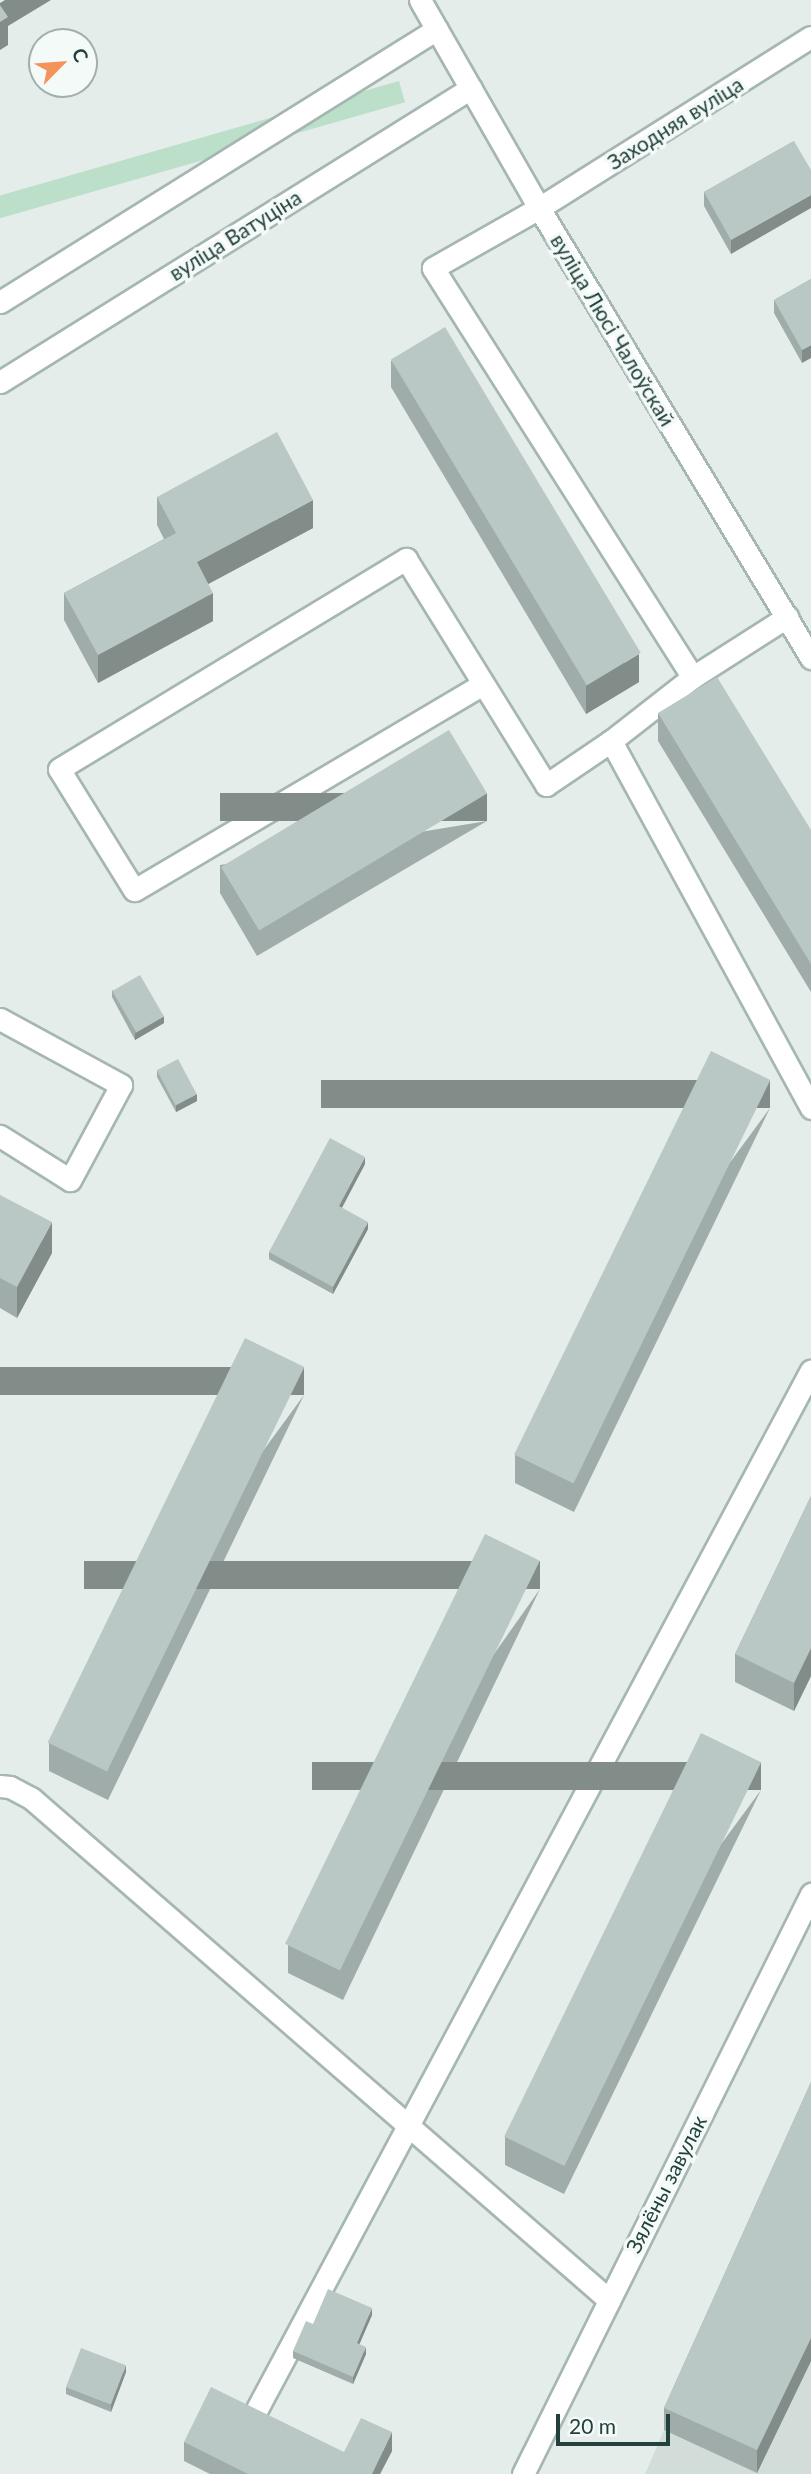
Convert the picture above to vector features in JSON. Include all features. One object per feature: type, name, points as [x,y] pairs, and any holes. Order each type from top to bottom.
[{"type":"street","name":"вуліца Люсі Чалоўскай","points":[[420,0],[539,208],[811,658]]},
{"type":"street","points":[[0,302],[437,29]]},
{"type":"street","name":"Заходняя вуліца","points":[[693,677],[433,268],[539,208],[811,37]]},
{"type":"street","name":"вуліца Ватуціна","points":[[0,383],[471,88]]},
{"type":"street","points":[[483,684],[134,890],[60,769],[406,559],[483,684],[545,785],[611,741],[693,677],[787,617]]},
{"type":"street","points":[[611,741],[811,1108]]},
{"type":"street","points":[[0,1019],[121,1085],[70,1180],[0,1136]]},
{"type":"street","points":[[257,2409],[811,1370]]},
{"type":"street","points":[[0,1786],[10,1787],[31,1798],[609,2300]]},
{"type":"street","name":"Зялёны завулак","points":[[523,2474],[811,1894]]},
{"type":"shaded area","points":[[811,2105],[811,2474],[645,2474],[664,2430]]},
{"type":"green space","points":[[399,81],[405,102],[0,218],[0,195]]},
{"type":"building","points":[[0,5],[8,17],[0,22]]},
{"type":"building","points":[[794,141],[811,170],[811,195],[731,240],[704,192]]},
{"type":"building","points":[[811,279],[811,345],[802,350],[774,300]]},
{"type":"building","points":[[445,327],[641,653],[587,685],[391,359]]},
{"type":"building","points":[[277,432],[313,500],[197,562],[213,593],[98,655],[64,593],[176,533],[157,497]]},
{"type":"building","points":[[717,677],[811,830],[811,964],[658,713]]},
{"type":"building","points":[[449,730],[487,793],[259,930],[221,867]]},
{"type":"building","points":[[140,975],[164,1017],[136,1033],[112,991]]},
{"type":"building","points":[[711,1051],[770,1080],[573,1483],[514,1455]]},
{"type":"building","points":[[178,1059],[197,1094],[176,1106],[157,1070]]},
{"type":"building","points":[[330,1138],[365,1157],[339,1206],[368,1222],[333,1287],[269,1252]]},
{"type":"building","points":[[0,1195],[52,1222],[17,1287],[0,1278]]},
{"type":"building","points":[[245,1338],[304,1367],[107,1771],[48,1742]]},
{"type":"building","points":[[811,1496],[811,1648],[794,1683],[735,1654]]},
{"type":"building","points":[[485,1534],[540,1561],[340,1971],[285,1944]]},
{"type":"building","points":[[701,1733],[761,1762],[564,2166],[504,2137]]},
{"type":"building","points":[[811,2082],[811,2338],[757,2450],[664,2408]]},
{"type":"building","points":[[328,2289],[372,2308],[357,2343],[366,2347],[353,2377],[293,2351],[306,2321],[313,2324]]},
{"type":"building","points":[[81,2348],[126,2365],[111,2404],[66,2387]]},
{"type":"building","points":[[211,2387],[344,2452],[361,2418],[392,2432],[372,2474],[248,2474],[184,2442]]}]
